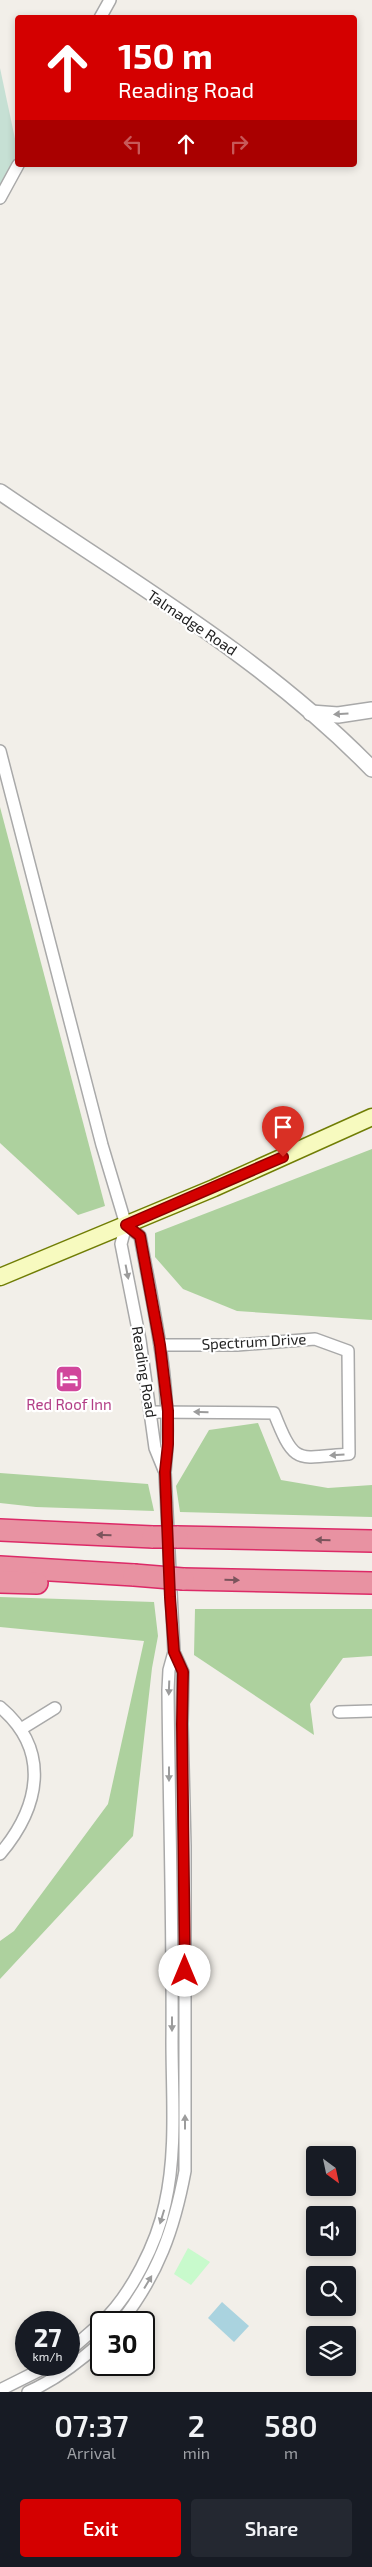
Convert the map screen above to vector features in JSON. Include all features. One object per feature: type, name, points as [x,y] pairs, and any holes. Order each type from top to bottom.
[{"type":"highway","points":[[0,1519],[55,1533]]},
{"type":"highway","points":[[0,1530],[153,1537],[372,1540]]},
{"type":"highway","points":[[0,1567],[183,1579],[372,1583]]},
{"type":"highway","points":[[0,1582],[98,1585],[110,1574]]},
{"type":"main road","points":[[0,1277],[126,1225],[372,1117]]},
{"type":"street","points":[[102,15],[110,0]]},
{"type":"street","points":[[0,198],[17,167]]},
{"type":"street","name":"Talmadge Road","points":[[0,492],[233,650],[370,763]]},
{"type":"street","points":[[311,713],[338,715],[372,710]]},
{"type":"street","points":[[0,751],[102,1145],[126,1225]]},
{"type":"street","name":"Reading Road","points":[[126,1225],[140,1236],[160,1345],[168,1411],[168,1444],[165,1472],[155,1448],[140,1340],[121,1244],[126,1225]]},
{"type":"street","name":"Spectrum Drive","points":[[150,1412],[274,1414],[287,1445],[303,1457],[349,1454],[348,1351],[315,1339],[237,1345],[160,1345]]},
{"type":"street","points":[[110,2311],[138,2273],[154,2240],[165,2205],[171,2169],[173,1979],[168,1690],[174,1652],[165,1472]]},
{"type":"street","points":[[129,2311],[151,2279],[168,2242],[177,2214],[185,2171],[183,1672],[174,1652]]},
{"type":"street","points":[[0,1707],[21,1730],[32,1756],[35,1787],[21,1826],[0,1854]]},
{"type":"street","points":[[21,1730],[55,1708]]},
{"type":"street","points":[[339,1712],[372,1712]]},
{"type":"street","points":[[80,2341],[90,2333]]},
{"type":"street","points":[[28,2392],[46,2384],[90,2352]]},
{"type":"street","points":[[0,2390],[28,2376]]},
{"type":"green space","points":[[0,68],[15,139],[15,160],[0,193]]},
{"type":"green space","points":[[0,807],[105,1206],[78,1215],[0,1143]]},
{"type":"green space","points":[[372,1149],[372,1320],[237,1311],[183,1289],[155,1257],[155,1233]]},
{"type":"green space","points":[[258,1423],[281,1480],[328,1488],[372,1485],[372,1517],[180,1512],[176,1486],[209,1430]]},
{"type":"green space","points":[[0,1473],[148,1484],[154,1511],[36,1507],[0,1503]]},
{"type":"green space","points":[[0,1597],[154,1602],[158,1636],[152,1668],[133,1836],[0,1979],[0,1941],[14,1931],[108,1804],[144,1641],[0,1627]]},
{"type":"green space","points":[[195,1609],[372,1609],[372,1656],[343,1658],[310,1704],[314,1735],[194,1655]]},
{"type":"green space","points":[[188,2248],[210,2262],[191,2285],[174,2274]]},
{"type":"water","points":[[222,2302],[249,2326],[234,2342],[208,2318]]},
{"type":"place","name":"Red Roof Inn","points":[[69,1379]]},
{"type":"route","points":[[185,1971],[185,1846],[182,1779],[183,1672],[174,1652],[170,1597],[165,1472],[168,1444],[168,1411],[160,1345],[140,1236],[126,1225],[283,1157]]}]
